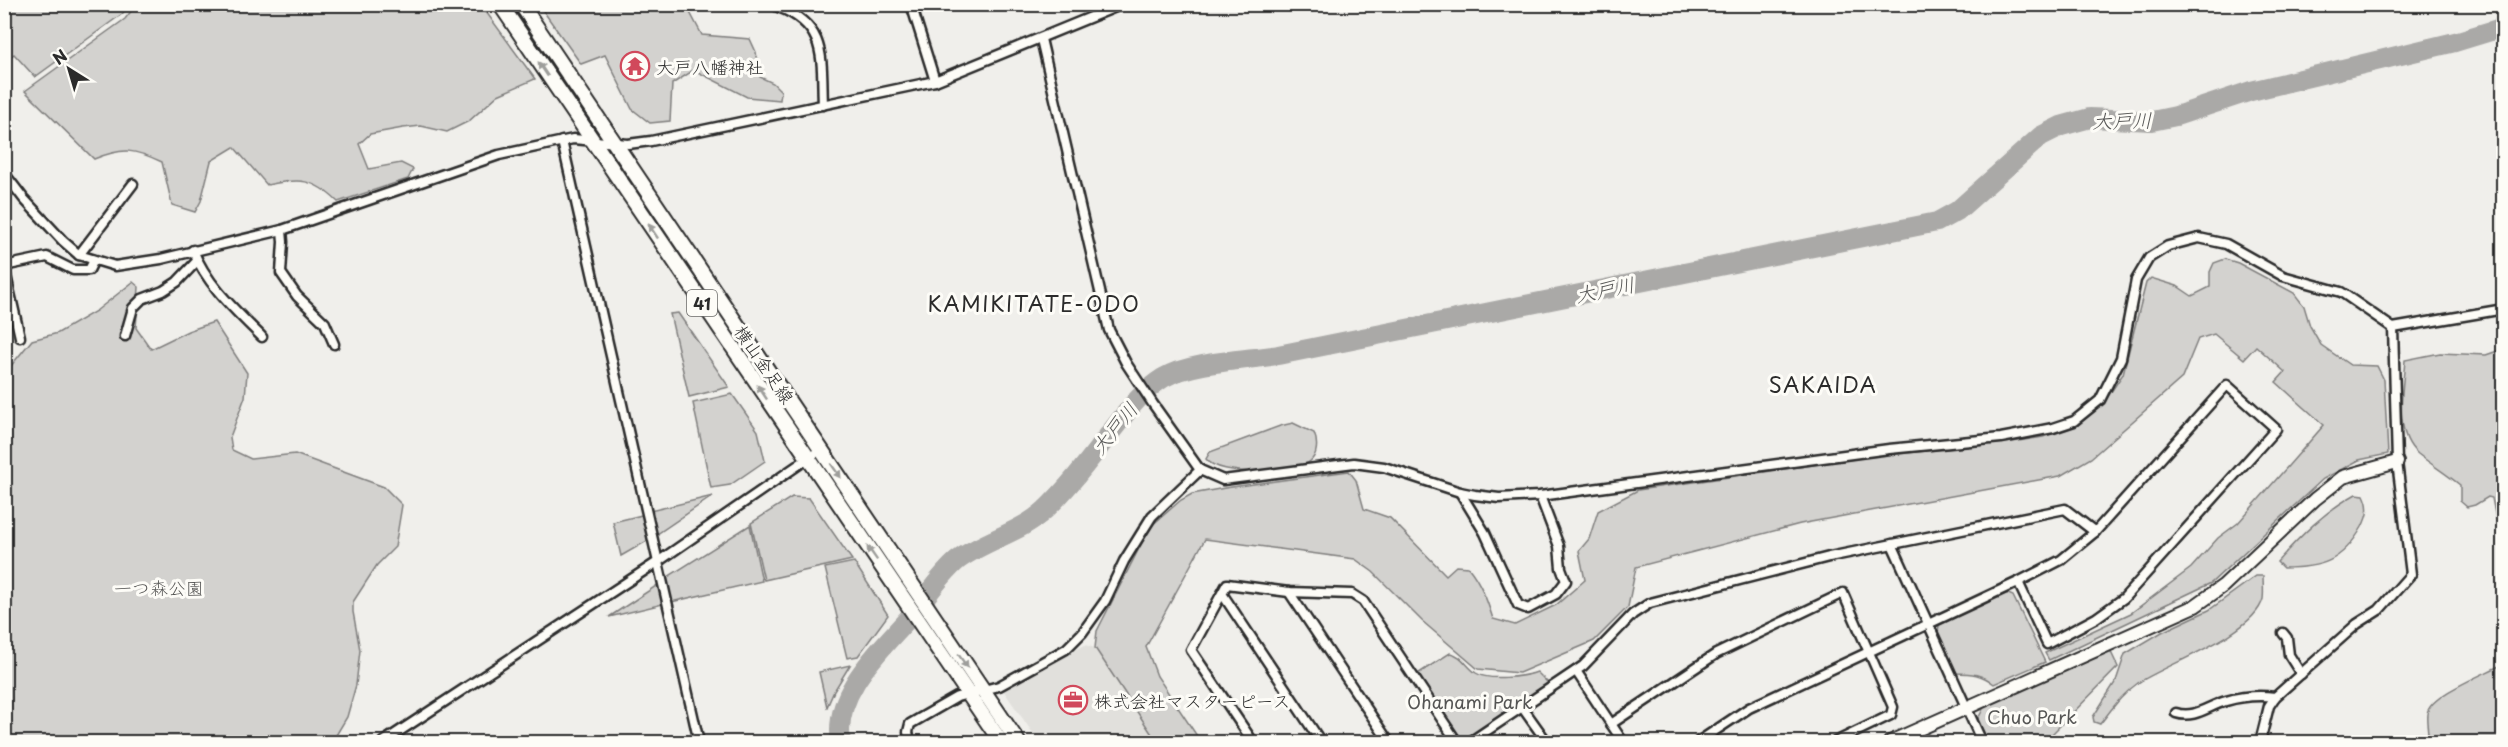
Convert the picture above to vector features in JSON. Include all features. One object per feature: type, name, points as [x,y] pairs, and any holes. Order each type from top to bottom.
[{"type":"main road","name":"横山金足線","points":[[500,4],[906,601],[925,617],[983,691],[1018,742]]},
{"type":"main road","name":"横山金足線","points":[[521,4],[915,590],[925,617],[969,695],[1001,742]]},
{"type":"street","points":[[911,4],[935,81]]},
{"type":"street","points":[[4,173],[24,199],[63,241],[80,255],[115,266],[160,259],[282,230],[499,155],[562,141],[591,139],[628,144],[651,141],[935,81],[1120,5]]},
{"type":"street","points":[[778,7],[795,14],[809,26],[817,39],[821,54],[823,105]]},
{"type":"street","points":[[1041,39],[1109,330],[1153,404],[1200,470],[1223,480],[1354,463],[1384,467],[1460,492],[1499,498],[1540,496],[1888,449],[2001,438],[2053,428],[2074,421],[2100,400],[2121,358],[2136,280],[2149,258],[2168,246],[2199,238],[2226,244],[2283,276],[2341,292],[2393,328],[2504,309]]},
{"type":"street","points":[[562,141],[699,742]]},
{"type":"street","points":[[80,255],[133,184]]},
{"type":"street","points":[[282,230],[281,273],[297,296],[325,323],[334,344]]},
{"type":"street","points":[[194,250],[197,261],[228,303],[262,337]]},
{"type":"street","points":[[20,337],[5,272],[7,265],[47,257],[74,270],[89,270],[94,260]]},
{"type":"street","points":[[125,336],[133,308],[142,298],[163,291],[177,282],[197,261]]},
{"type":"street","points":[[2260,742],[2269,706],[2275,697],[2357,624],[2379,610],[2411,574],[2397,462],[2393,328]]},
{"type":"street","points":[[1698,742],[1749,708],[2061,560],[2095,532],[2227,385],[2276,429],[2124,598],[2096,618],[2047,644],[2018,582]]},
{"type":"street","points":[[383,742],[659,561],[820,450]]},
{"type":"street","points":[[1890,742],[2194,606],[2223,586],[2315,500],[2343,477],[2397,462]]},
{"type":"street","points":[[910,742],[908,732],[910,724],[957,697],[999,686],[1066,648],[1082,633],[1105,601],[1130,552],[1152,516],[1200,470]]},
{"type":"street","points":[[1460,492],[1485,533],[1518,605],[1528,609],[1556,594],[1566,580],[1561,568],[1559,546],[1540,496]]},
{"type":"street","points":[[1470,742],[1576,670],[1614,636],[1633,615],[1650,603],[1828,557],[2064,509],[2095,532]]},
{"type":"street","points":[[1892,544],[1982,742]]},
{"type":"street","points":[[1253,742],[1191,650],[1223,596],[1227,584],[1289,592],[1352,594],[1363,601],[1457,742]]},
{"type":"street","points":[[1289,592],[1389,742]]},
{"type":"street","points":[[1611,724],[1716,654],[1843,593],[1893,707],[1891,715],[1835,742]]},
{"type":"street","points":[[1223,596],[1321,742]]},
{"type":"street","points":[[2283,633],[2287,638],[2289,655],[2301,674]]},
{"type":"street","points":[[1576,670],[1623,742]]},
{"type":"street","points":[[2176,713],[2186,716],[2225,701],[2256,695],[2275,697]]},
{"type":"street","points":[[1522,707],[1547,742]]},
{"type":"shaded area","points":[[1085,645],[1095,648],[1157,742],[1039,742],[1003,690],[1022,677]]},
{"type":"green space","points":[[5,4],[130,5],[122,14],[35,77],[14,54],[5,61]]},
{"type":"green space","points":[[136,5],[481,5],[535,79],[498,95],[469,121],[447,132],[421,126],[403,128],[370,134],[359,144],[369,169],[401,163],[413,169],[408,179],[338,202],[321,188],[306,182],[288,181],[267,185],[234,147],[211,161],[201,201],[195,212],[172,205],[162,162],[144,154],[129,151],[94,159],[25,91],[125,19]]},
{"type":"green space","points":[[539,5],[686,5],[702,35],[750,39],[756,52],[760,77],[773,83],[781,91],[780,100],[747,97],[694,70],[672,84],[670,121],[650,123],[632,109],[605,55],[581,64]]},
{"type":"green space","points":[[2225,259],[2238,263],[2294,293],[2304,306],[2310,326],[2321,345],[2350,365],[2377,366],[2384,380],[2388,454],[2359,460],[2323,479],[2211,583],[2049,660],[2045,653],[2131,613],[2191,568],[2218,538],[2238,523],[2324,425],[2276,382],[2285,372],[2256,346],[2244,359],[2214,334],[2198,339],[2182,378],[2091,458],[2060,476],[1800,524],[1636,567],[1628,607],[1594,641],[1519,673],[1478,669],[1422,621],[1373,572],[1355,559],[1205,539],[1146,647],[1157,676],[1201,742],[1157,742],[1095,648],[1097,631],[1150,527],[1181,500],[1192,494],[1225,488],[1349,471],[1356,480],[1364,509],[1390,518],[1446,575],[1456,566],[1468,567],[1477,579],[1493,619],[1515,625],[1556,605],[1585,580],[1579,551],[1589,539],[1598,511],[1638,490],[1869,457],[2012,442],[2043,437],[2078,425],[2103,404],[2123,374],[2146,283],[2151,278],[2177,286],[2192,296],[2210,287],[2210,272],[2214,263]]},
{"type":"green space","name":"一つ森公園","points":[[133,282],[139,287],[136,328],[151,349],[188,331],[214,322],[247,373],[245,397],[230,437],[232,450],[251,459],[295,454],[384,487],[402,505],[395,547],[377,565],[353,602],[360,650],[356,685],[347,717],[332,742],[5,742],[5,373],[32,340],[58,333],[96,311]]},
{"type":"green space","points":[[678,313],[729,387],[689,397],[670,314]]},
{"type":"green space","points":[[2504,349],[2503,528],[2496,519],[2492,498],[2488,497],[2467,507],[2460,501],[2460,485],[2418,454],[2410,445],[2405,435],[2401,410],[2405,360],[2440,353],[2486,355]]},
{"type":"green space","points":[[732,394],[758,431],[765,461],[730,485],[711,488],[693,403]]},
{"type":"green space","points":[[1293,423],[1314,433],[1316,440],[1314,456],[1309,462],[1300,466],[1272,471],[1240,471],[1213,465],[1206,459],[1210,452]]},
{"type":"green space","points":[[2356,494],[2364,495],[2368,507],[2367,515],[2362,527],[2347,548],[2329,561],[2309,567],[2283,568],[2277,562],[2314,525],[2334,508]]},
{"type":"green space","points":[[713,496],[657,534],[650,511]]},
{"type":"green space","points":[[792,497],[809,498],[852,560],[764,580],[751,523]]},
{"type":"green space","points":[[642,515],[649,540],[621,556],[613,522]]},
{"type":"green space","points":[[750,525],[762,581],[671,602],[666,578]]},
{"type":"green space","points":[[854,562],[888,615],[858,656],[847,658],[825,568]]},
{"type":"green space","points":[[2256,576],[2263,576],[2263,599],[2256,612],[2244,624],[2208,647],[2138,683],[2122,697],[2100,724],[2094,722],[2093,717],[2116,681],[2125,654],[2162,632],[2209,610]]},
{"type":"green space","points":[[659,584],[663,604],[609,617]]},
{"type":"green space","points":[[2006,593],[2013,596],[2045,662],[1994,684],[1976,675],[1956,673],[1938,634],[1939,625]]},
{"type":"green space","name":"Chuo Park","points":[[2110,650],[2118,667],[2052,734],[2052,742],[1987,742],[1977,721],[1984,707]]},
{"type":"green space","name":"Ohanami Park","points":[[1450,653],[1458,656],[1476,673],[1482,675],[1506,677],[1537,672],[1548,683],[1463,741],[1416,675]]},
{"type":"green space","points":[[2503,664],[2503,742],[2428,742],[2427,714],[2437,699]]},
{"type":"green space","points":[[850,665],[834,691],[827,707],[819,672]]},
{"type":"waterway","name":"大戸川","points":[[841,742],[840,723],[844,705],[852,688],[875,655],[946,572],[968,553],[1025,525],[1045,510],[1062,493],[1139,398],[1154,384],[1174,373],[1219,362],[1278,355],[1937,222],[1957,211],[2041,136],[2061,126],[2090,118],[2152,121],[2176,116],[2251,91],[2455,42],[2504,27]]},
{"type":"place","name":"大戸八幡神社","points":[[635,66]]},
{"type":"place","name":"株式会社マスターピース","points":[[1073,700]]},
{"type":"district","name":"KAMIKITATE-ODO","points":[[1034,303]]},
{"type":"district","name":"SAKAIDA","points":[[1823,384]]}]
